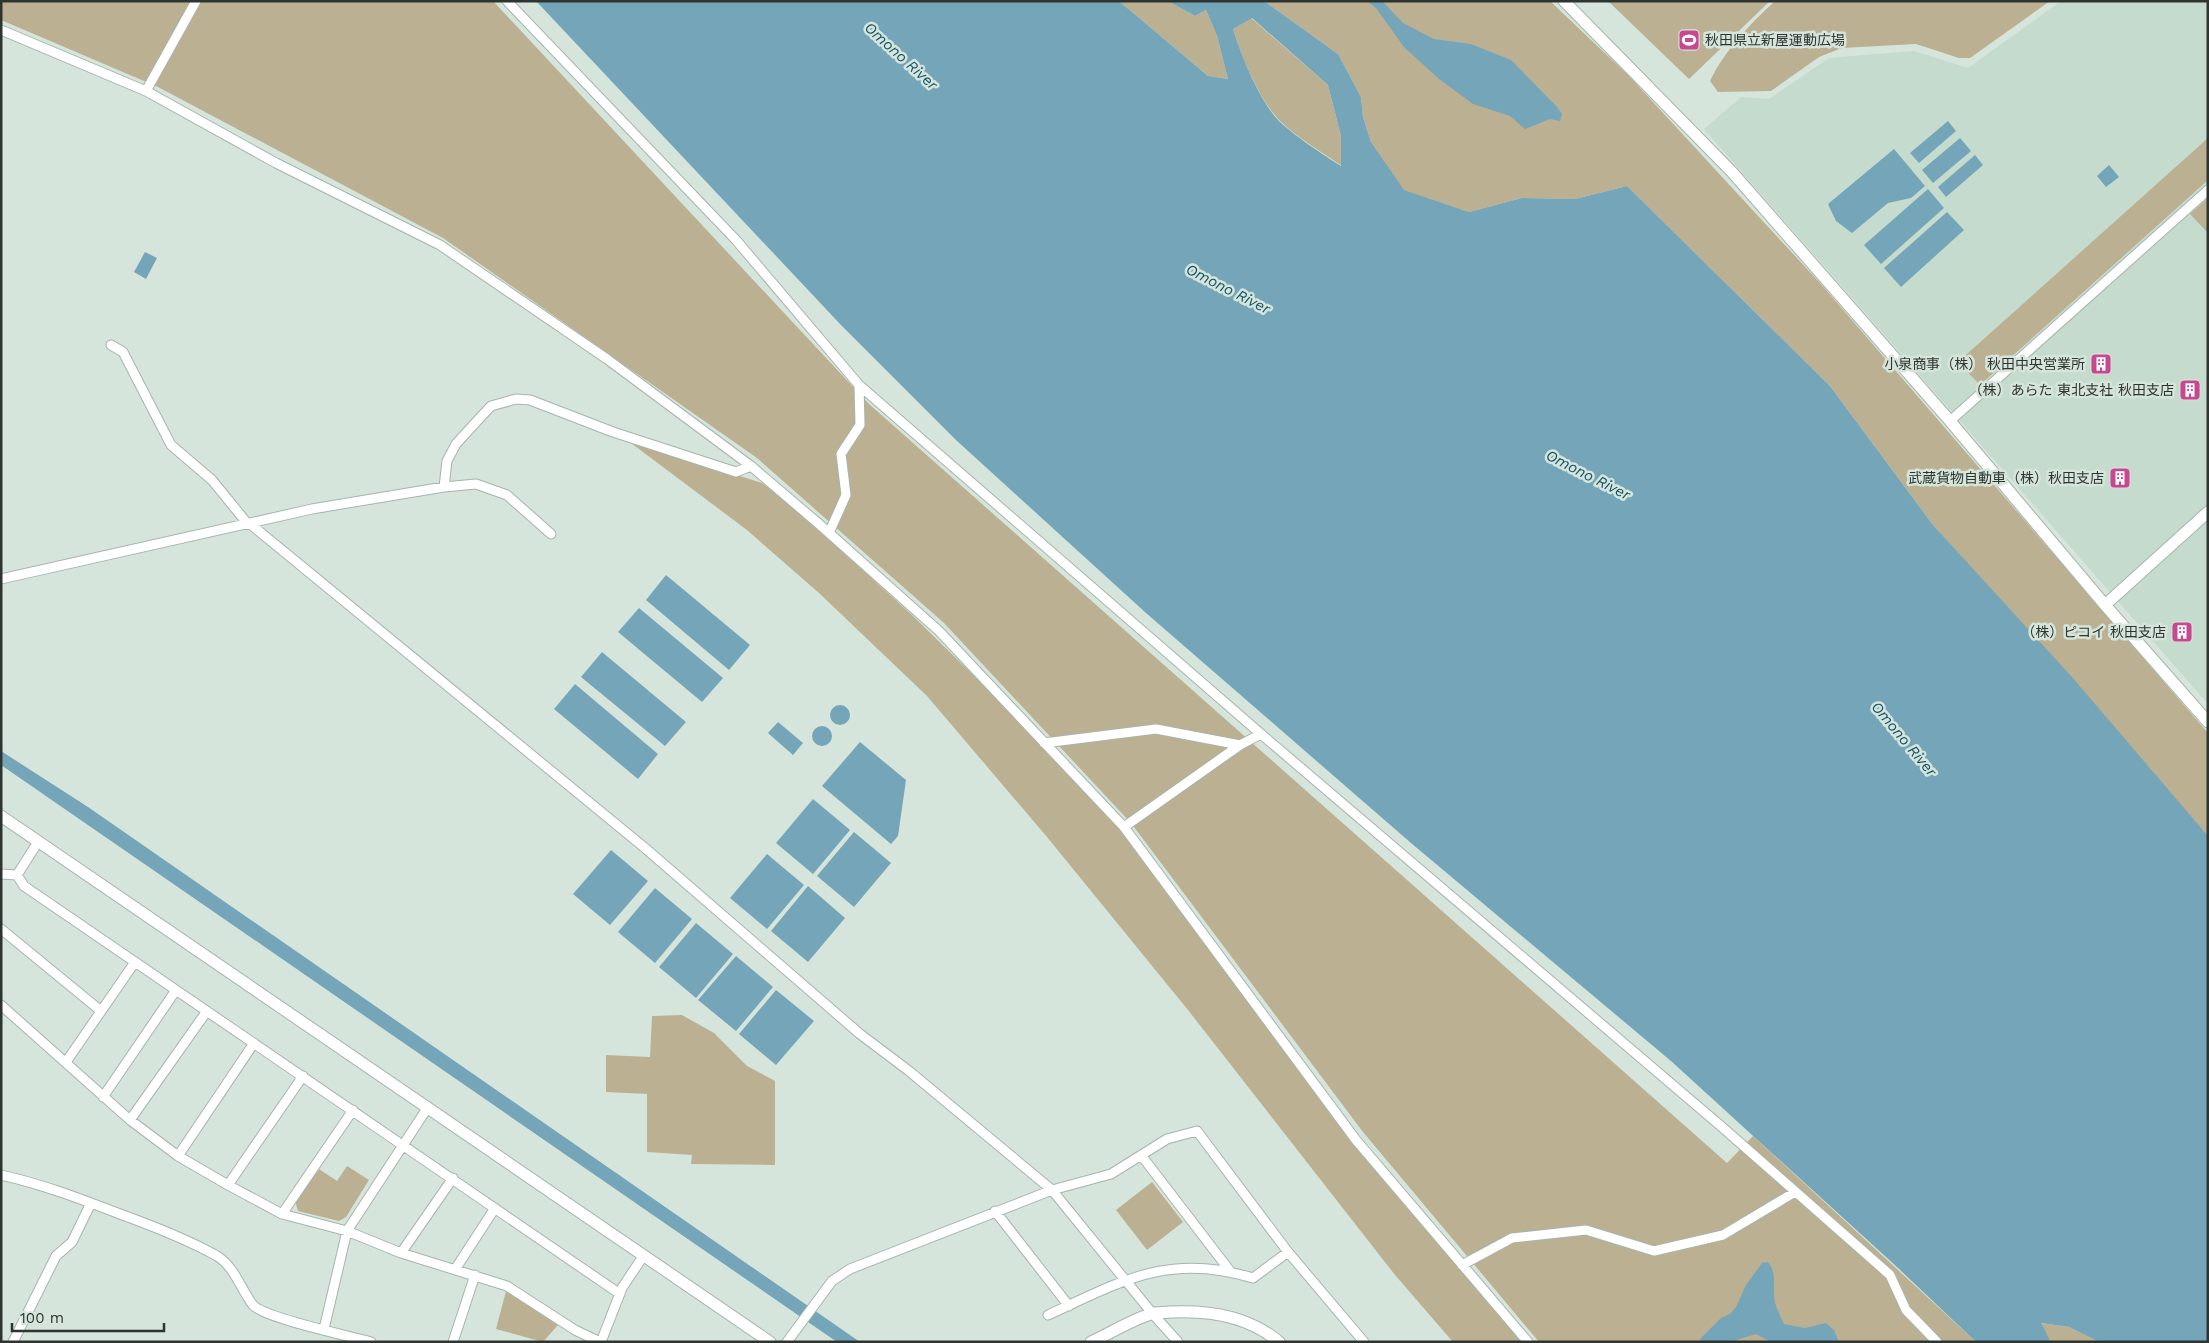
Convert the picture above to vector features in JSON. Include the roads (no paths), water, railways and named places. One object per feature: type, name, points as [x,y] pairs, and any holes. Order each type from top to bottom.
[{"type":"street","points":[[146,92],[196,1]]},
{"type":"street","points":[[507,1],[736,240],[859,385],[1890,1275],[1906,1310],[1937,1342]]},
{"type":"street","points":[[1564,1],[1732,172],[1950,421],[2105,605],[2208,722]]},
{"type":"street","points":[[1,30],[146,92],[276,163],[440,245],[607,359],[751,466],[939,630],[1124,827],[1356,1140],[1528,1342]]},
{"type":"street","points":[[1950,421],[2208,190]]},
{"type":"street","points":[[111,345],[123,352],[172,445],[212,480],[248,523],[646,848],[860,1034],[910,1071],[1052,1190],[1152,1313],[1178,1342]]},
{"type":"street","points":[[828,533],[846,495],[841,454],[860,425],[859,385]]},
{"type":"street","points":[[444,487],[448,461],[456,444],[491,406],[516,399],[530,400],[614,432],[736,472],[751,466]]},
{"type":"street","points":[[1,579],[248,523],[369,498],[476,484],[507,495],[551,534]]},
{"type":"street","points":[[2105,605],[2208,512]]},
{"type":"street","points":[[1044,743],[1156,729],[1240,745]]},
{"type":"street","points":[[1124,827],[1240,745],[1261,734]]},
{"type":"street","points":[[1,816],[770,1342]]},
{"type":"street","points":[[17,875],[38,842]]},
{"type":"street","points":[[1,874],[17,875]]},
{"type":"street","points":[[17,875],[24,886],[404,1144],[620,1294]]},
{"type":"street","points":[[1,930],[101,1011]]},
{"type":"street","points":[[66,1062],[135,962]]},
{"type":"street","points":[[103,1097],[176,990]]},
{"type":"street","points":[[1,1006],[130,1120],[178,1156],[228,1186],[282,1214],[347,1232],[401,1253],[456,1268],[506,1286],[575,1330],[600,1342],[620,1294],[644,1255]]},
{"type":"street","points":[[130,1120],[207,1011]]},
{"type":"street","points":[[178,1156],[254,1043]]},
{"type":"street","points":[[228,1186],[302,1076]]},
{"type":"street","points":[[324,1330],[347,1232],[428,1107]]},
{"type":"street","points":[[282,1214],[353,1110]]},
{"type":"street","points":[[788,1342],[832,1281],[850,1269],[1052,1190],[1111,1174],[1167,1139],[1196,1131],[1288,1252],[1364,1342]]},
{"type":"street","points":[[1141,1155],[1230,1271]]},
{"type":"street","points":[[1,1175],[55,1190],[159,1229],[219,1257],[242,1283],[254,1306],[283,1319],[372,1342]]},
{"type":"street","points":[[401,1253],[453,1178]]},
{"type":"street","points":[[1462,1265],[1512,1238],[1586,1230],[1654,1251],[1723,1235],[1795,1192]]},
{"type":"street","points":[[13,1342],[56,1256],[72,1242],[91,1203]]},
{"type":"street","points":[[456,1268],[495,1208]]},
{"type":"street","points":[[995,1212],[1069,1306]]},
{"type":"street","points":[[1048,1315],[1125,1280],[1178,1267],[1230,1271],[1253,1278],[1288,1252]]},
{"type":"street","points":[[453,1342],[475,1275]]},
{"type":"street","points":[[1091,1342],[1152,1313],[1184,1311],[1216,1313],[1242,1320],[1269,1333],[1279,1342]]},
{"type":"water","name":"Omono River","points":[[536,1],[1119,1],[1208,76],[1228,79],[1217,36],[1206,10],[1195,16],[1168,1],[1264,1],[1338,54],[1361,97],[1363,117],[1371,142],[1404,190],[1469,212],[1522,198],[1575,199],[1627,186],[1830,386],[1933,525],[2072,677],[2208,836],[2208,1342],[2099,1342],[2069,1327],[2041,1323],[2051,1342],[1976,1342],[1898,1268],[1671,1061],[1411,843],[1146,613],[956,440],[841,325]],"holes":[[[1252,18],[1328,85],[1341,136],[1341,166],[1279,121],[1258,90],[1233,29]]]},
{"type":"water","points":[[1367,1],[1382,1],[1403,23],[1434,39],[1471,44],[1511,60],[1557,107],[1562,114],[1560,121],[1550,119],[1525,129],[1510,116],[1473,104],[1439,79],[1404,47],[1376,8]]},
{"type":"water","points":[[1948,121],[1956,131],[1919,163],[1910,153]]},
{"type":"water","points":[[1960,138],[1971,151],[1933,183],[1922,170]]},
{"type":"water","points":[[1894,149],[1925,186],[1911,198],[1888,203],[1852,233],[1836,221],[1828,204]]},
{"type":"water","points":[[1975,155],[1983,165],[1946,197],[1938,187]]},
{"type":"water","points":[[2109,165],[2119,177],[2106,187],[2097,176]]},
{"type":"water","points":[[1928,189],[1944,208],[1881,264],[1864,245]]},
{"type":"water","points":[[1947,212],[1964,230],[1901,287],[1884,268]]},
{"type":"water","points":[[145,252],[157,258],[146,279],[134,272]]},
{"type":"water","points":[[666,575],[750,645],[729,670],[646,600]]},
{"type":"water","points":[[639,608],[723,678],[702,702],[618,632]]},
{"type":"water","points":[[602,652],[686,722],[665,746],[581,677]]},
{"type":"water","points":[[575,684],[658,754],[638,779],[554,709]]},
{"type":"water","points":[[840,705],[847,708],[850,715],[847,722],[840,725],[833,722],[830,715],[833,708]]},
{"type":"water","points":[[778,722],[803,743],[793,755],[768,733]]},
{"type":"water","points":[[822,726],[829,729],[832,736],[829,743],[822,746],[815,743],[812,736],[815,729]]},
{"type":"water","points":[[860,742],[906,780],[898,836],[891,844],[822,786]]},
{"type":"water","points":[[1,751],[88,807],[860,1342],[837,1342],[1,765]]},
{"type":"water","points":[[813,799],[850,830],[813,874],[776,843]]},
{"type":"water","points":[[854,832],[891,863],[854,907],[817,876]]},
{"type":"water","points":[[611,850],[648,881],[610,925],[573,894]]},
{"type":"water","points":[[767,854],[804,885],[767,929],[730,898]]},
{"type":"water","points":[[808,886],[845,918],[808,962],[771,931]]},
{"type":"water","points":[[655,888],[692,919],[655,963],[618,932]]},
{"type":"water","points":[[696,923],[733,954],[696,998],[659,967]]},
{"type":"water","points":[[736,956],[773,987],[736,1031],[698,1000]]},
{"type":"water","points":[[776,990],[814,1021],[776,1065],[739,1034]]},
{"type":"water","points":[[1768,1262],[1774,1275],[1775,1304],[1784,1324],[1805,1328],[1826,1323],[1834,1330],[1839,1342],[1770,1342],[1756,1334],[1730,1342],[1701,1342],[1700,1339],[1721,1318],[1730,1314],[1736,1307],[1746,1285],[1762,1263]]},
{"type":"place","name":"秋田県立新屋運動広場","points":[[1689,40]]},
{"type":"place","name":"小泉商事（株） 秋田中央営業所","points":[[2101,364]]},
{"type":"place","name":"（株）あらた 東北支社 秋田支店","points":[[2190,390]]},
{"type":"place","name":"武蔵貨物自動車（株）秋田支店","points":[[2120,478]]},
{"type":"place","name":"（株）ピコイ 秋田支店","points":[[2182,632]]}]
